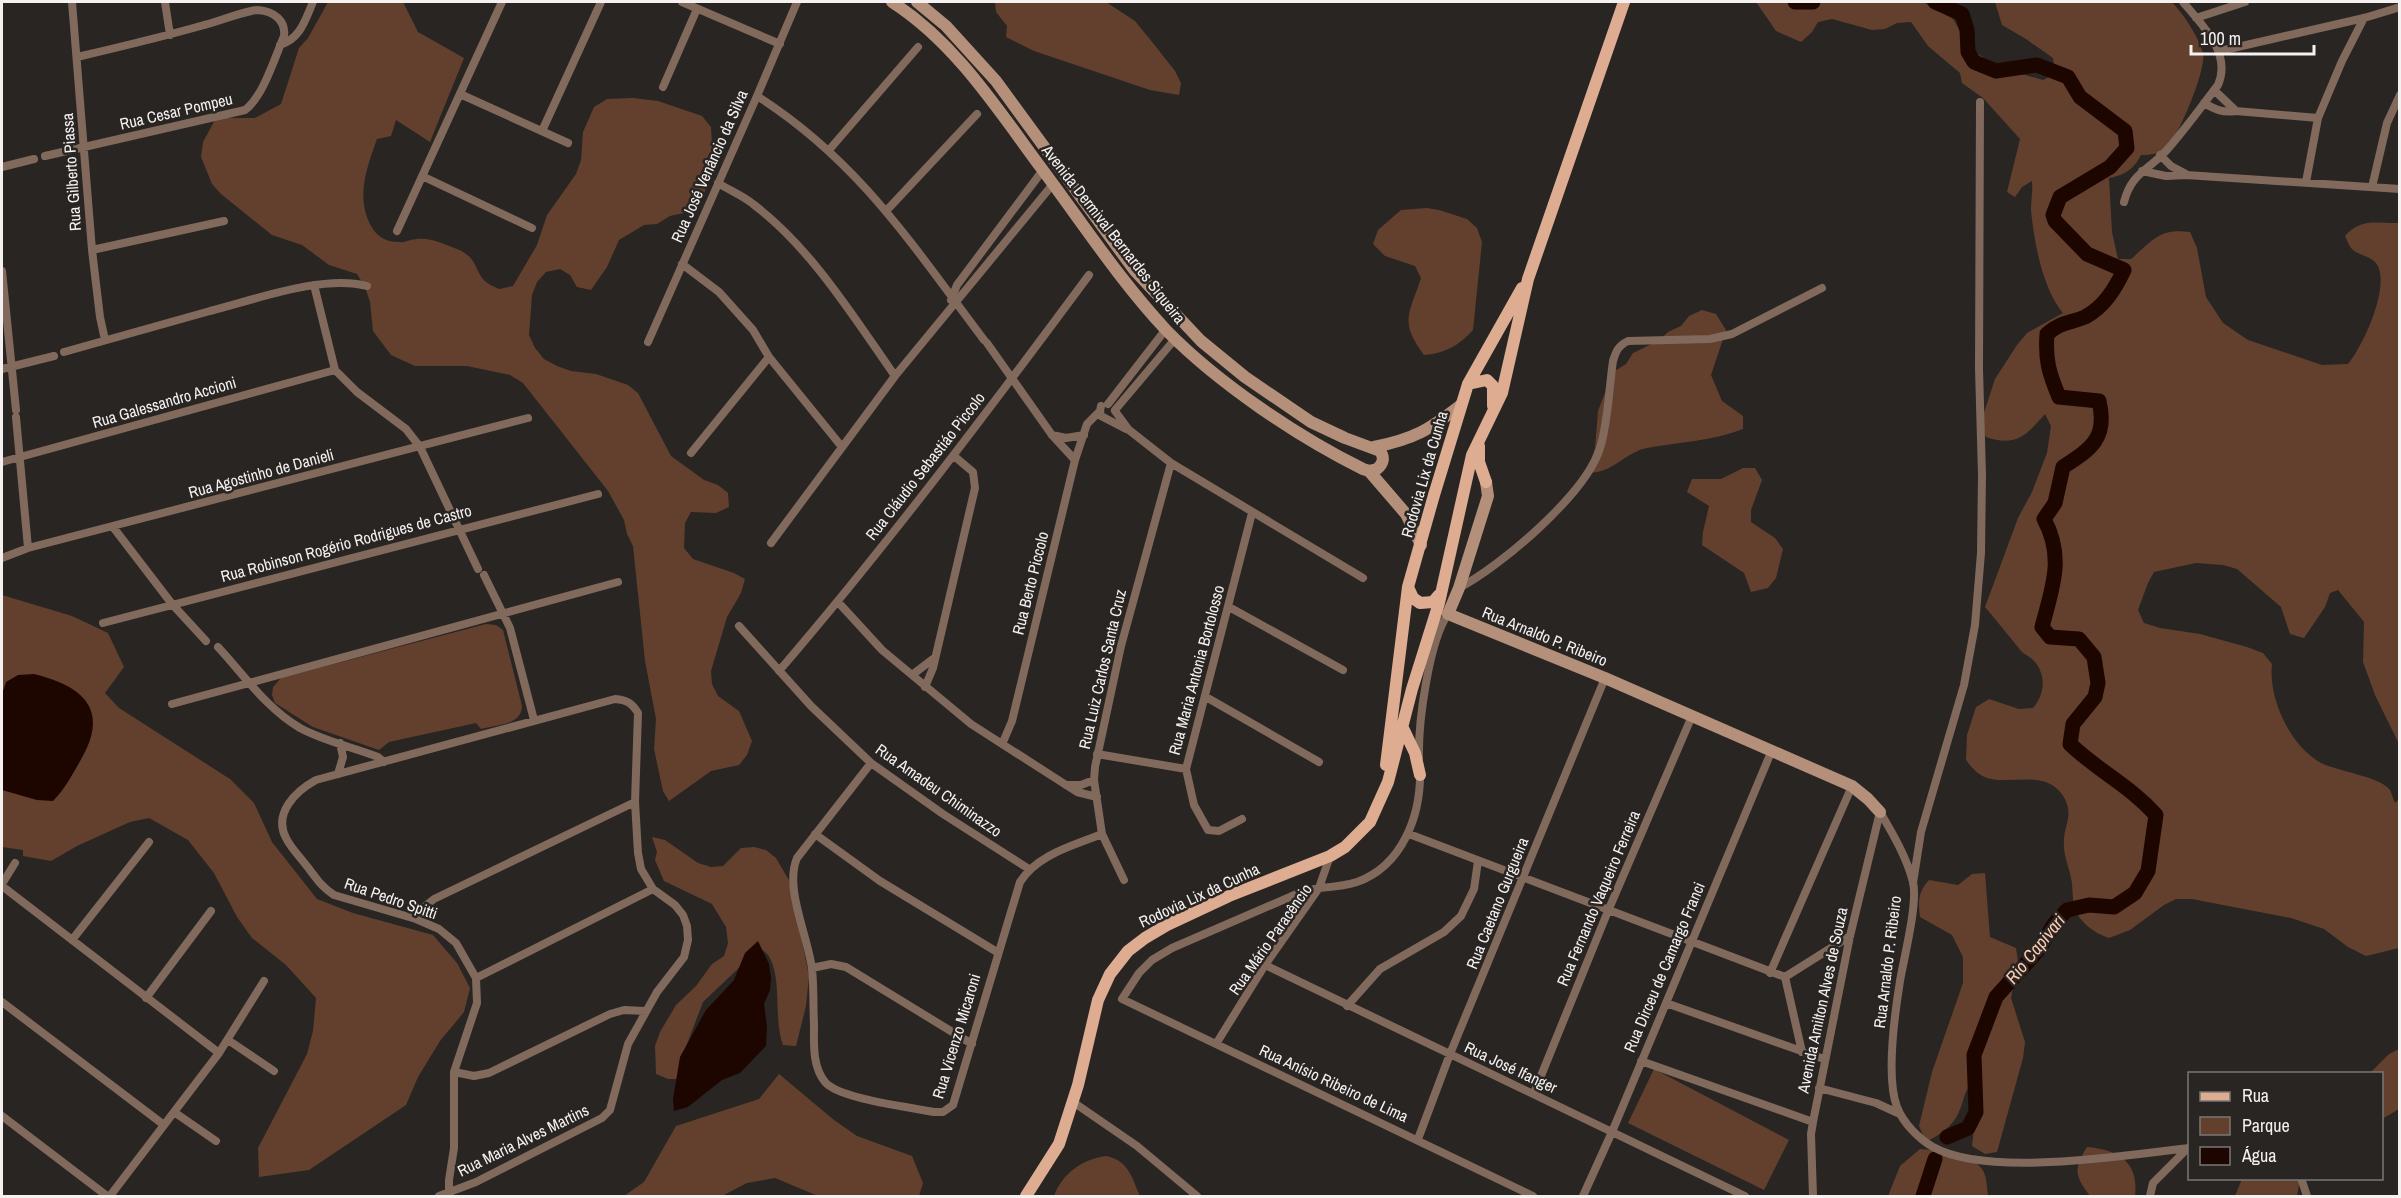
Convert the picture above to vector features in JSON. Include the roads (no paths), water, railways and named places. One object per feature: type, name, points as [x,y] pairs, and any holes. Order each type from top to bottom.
[{"type":"main road","name":"Avenida Dermival Bernardes Siqueira","points":[[892,2],[930,32],[983,88],[1120,274],[1175,339],[1230,385],[1271,414],[1312,441],[1369,471]]},
{"type":"main road","name":"Avenida Dermival Bernardes Siqueira","points":[[917,2],[946,26],[996,81],[1135,271],[1201,341],[1252,383],[1311,423],[1345,438],[1374,447]]},
{"type":"main road","name":"Rodovia Lix da Cunha","points":[[1026,1197],[1059,1144],[1073,1102],[1098,1000],[1110,974],[1128,951],[1167,925],[1229,896],[1330,856],[1345,847],[1370,822],[1388,782],[1427,638],[1439,603],[1462,491],[1472,455],[1502,393],[1528,279],[1624,2]]},
{"type":"main road","name":"Rodovia Lix da Cunha","points":[[1381,799],[1408,587],[1468,384],[1528,279]]},
{"type":"main road","points":[[1468,384],[1487,380],[1493,386],[1493,413]]},
{"type":"main road","points":[[1374,447],[1404,441],[1431,429],[1461,405]]},
{"type":"main road","points":[[1448,614],[1459,588],[1488,496],[1479,462],[1479,442]]},
{"type":"main road","points":[[1369,471],[1377,470],[1383,460],[1383,455],[1374,447]]},
{"type":"main road","points":[[1369,471],[1406,514],[1421,544]]},
{"type":"main road","points":[[1462,491],[1477,479],[1486,482]]},
{"type":"main road","points":[[1408,587],[1413,598],[1420,603],[1433,602],[1439,595]]},
{"type":"main road","name":"Rua Arnaldo P. Ribeiro","points":[[1448,614],[1605,678],[1852,786],[1880,812]]},
{"type":"main road","points":[[1402,726],[1414,753],[1420,775]]},
{"type":"street","name":"Rua Gilberto Piassa","points":[[72,2],[92,250],[105,340]]},
{"type":"street","points":[[165,2],[170,35]]},
{"type":"street","points":[[280,45],[292,41],[297,35],[313,2]]},
{"type":"street","points":[[397,231],[502,2]]},
{"type":"street","points":[[542,131],[601,2]]},
{"type":"street","points":[[682,2],[780,44]]},
{"type":"street","name":"Rua José Venâncio da Silva","points":[[648,342],[797,2]]},
{"type":"street","points":[[2124,202],[2127,189],[2134,177],[2160,155],[2214,90],[2223,72],[2220,51],[2183,2]]},
{"type":"street","points":[[2196,18],[2245,2]]},
{"type":"street","points":[[77,57],[170,35],[258,6]]},
{"type":"street","name":"Rua Cesar Pompeu","points":[[45,156],[245,110],[257,96],[285,29],[277,16],[258,6]]},
{"type":"street","points":[[2220,51],[2364,18],[2400,7]]},
{"type":"street","points":[[663,87],[697,9]]},
{"type":"street","points":[[2306,182],[2318,118],[2364,18]]},
{"type":"street","points":[[829,150],[918,46]]},
{"type":"street","points":[[2214,90],[2236,111]]},
{"type":"street","points":[[460,94],[567,143]]},
{"type":"street","points":[[2372,187],[2387,123],[2400,95]]},
{"type":"street","points":[[757,96],[787,115],[829,150],[887,210],[1052,435],[1075,460]]},
{"type":"street","points":[[1913,883],[1922,832],[1969,665],[1982,553],[1979,369],[1980,102]]},
{"type":"street","points":[[2204,103],[2217,111],[2226,113],[2236,111],[2318,118]]},
{"type":"street","points":[[887,210],[977,114]]},
{"type":"street","points":[[2160,155],[2171,166],[2186,174]]},
{"type":"street","points":[[2,167],[34,159]]},
{"type":"street","points":[[954,301],[957,285],[1043,170]]},
{"type":"street","points":[[2142,171],[2166,176],[2186,174],[2400,189]]},
{"type":"street","points":[[422,176],[532,228]]},
{"type":"street","points":[[718,183],[753,203],[788,235],[816,267],[895,376]]},
{"type":"street","points":[[771,543],[895,376],[954,301],[1053,184]]},
{"type":"street","points":[[92,250],[224,221]]},
{"type":"street","points":[[682,264],[719,292],[753,330],[769,357],[842,447]]},
{"type":"street","points":[[2,273],[28,548]]},
{"type":"street","name":"Rua Cláudio Sebastiáo Piccolo","points":[[779,671],[838,602],[954,456],[1089,275]]},
{"type":"street","points":[[64,352],[314,285],[350,282],[367,286]]},
{"type":"street","points":[[314,285],[335,370],[357,392],[406,429],[420,447],[458,529],[504,613],[534,720]]},
{"type":"street","points":[[1459,588],[1505,558],[1542,524],[1576,488],[1591,467],[1600,447],[1613,362],[1620,345],[1628,341],[1710,339],[1732,334],[1822,288]]},
{"type":"street","points":[[1052,435],[1066,438],[1085,432],[1104,416],[1113,416],[1112,408],[1166,329]]},
{"type":"street","points":[[1112,408],[1175,339]]},
{"type":"street","points":[[2,369],[54,356]]},
{"type":"street","points":[[691,453],[769,357]]},
{"type":"street","name":"Rua Galessandro Accioni","points":[[2,462],[335,370]]},
{"type":"street","points":[[1104,416],[1103,405],[1112,408],[1129,430]]},
{"type":"street","points":[[1104,416],[1129,430],[1171,463],[1363,578]]},
{"type":"street","name":"Rua Agostinho de Danieli","points":[[2,558],[28,548],[528,418]]},
{"type":"street","name":"Rua Berto Piccolo","points":[[1003,742],[1012,721],[1075,460],[1085,432]]},
{"type":"street","points":[[925,687],[934,659],[975,488],[974,472],[954,456]]},
{"type":"street","name":"Rua Luiz Carlos Santa Cruz","points":[[1124,880],[1102,834],[1094,780],[1097,754],[1126,628],[1171,463]]},
{"type":"street","name":"Rua Robinson Rogério Rodrigues de Castro","points":[[103,623],[598,494]]},
{"type":"street","name":"Rua Maria Antonia Bortolosso","points":[[1242,819],[1219,831],[1208,830],[1194,805],[1186,769],[1252,513]]},
{"type":"street","points":[[113,527],[172,604],[206,641]]},
{"type":"street","points":[[172,704],[618,582]]},
{"type":"street","points":[[838,602],[882,650],[971,724],[1003,742],[1083,795],[1097,797]]},
{"type":"street","points":[[1228,607],[1342,670]]},
{"type":"street","name":"Rua Mário Paracêncio","points":[[1216,1044],[1265,965],[1319,888],[1355,883],[1370,877],[1388,862],[1409,834],[1418,802],[1420,775],[1418,744],[1423,707],[1440,625],[1448,614]]},
{"type":"street","name":"Rua Amadeu Chiminazzo","points":[[739,626],[811,706],[871,763],[1029,869]]},
{"type":"street","points":[[218,646],[271,706],[290,722],[314,735],[378,757],[384,762]]},
{"type":"street","points":[[912,675],[934,659]]},
{"type":"street","name":"Rua Caetano Gurgueira","points":[[1418,1139],[1450,1054],[1605,678]]},
{"type":"street","points":[[1206,697],[1319,762]]},
{"type":"street","name":"Rua Maria Alves Martins","points":[[384,762],[615,699],[625,700],[633,705],[638,713],[634,802],[641,869],[653,889],[675,905],[683,915],[687,926],[688,940],[684,957],[657,992],[628,1044],[610,1110],[602,1118],[476,1182],[449,1191],[439,1197]]},
{"type":"street","name":"Rua Fernando Vaqueiro Ferreira","points":[[1534,1093],[1608,911],[1692,716]]},
{"type":"street","points":[[338,774],[343,757],[340,743]]},
{"type":"street","name":"Rua Dirceu de Camargo Franci","points":[[1583,1197],[1772,750]]},
{"type":"street","points":[[1097,754],[1186,769]]},
{"type":"street","name":"Rua Pedro Spitti","points":[[384,762],[316,780],[302,787],[293,796],[284,816],[282,826],[285,837],[323,888],[334,895],[416,919],[439,929],[456,943],[476,978]]},
{"type":"street","name":"Rua Vicenzo Micaroni","points":[[871,763],[797,858],[792,875],[812,968],[815,1058],[819,1072],[826,1083],[837,1090],[855,1096],[943,1112],[953,1105],[1015,896],[1029,869]]},
{"type":"street","points":[[1066,785],[1094,780]]},
{"type":"street","points":[[1770,973],[1852,786]]},
{"type":"street","points":[[416,919],[424,907],[434,899],[634,802]]},
{"type":"street","name":"Rua Arnaldo P. Ribeiro","points":[[1880,812],[1895,838],[1913,883],[1912,914],[1896,1008],[1892,1081],[1894,1098],[1901,1114],[1921,1138],[1949,1153],[1986,1160],[2026,1163],[2188,1148]]},
{"type":"street","name":"Avenida Amilton Alves de Souza","points":[[1813,1197],[1811,1134],[1813,1122],[1850,936],[1880,812]]},
{"type":"street","points":[[815,834],[880,881],[998,952]]},
{"type":"street","points":[[1029,869],[1041,859],[1102,834]]},
{"type":"street","points":[[1409,834],[1523,880],[1785,977],[1850,936]]},
{"type":"street","points":[[72,940],[149,842]]},
{"type":"street","points":[[1319,888],[1330,856]]},
{"type":"street","name":"Rua Caetano Gurgueira","points":[[1347,1006],[1380,969],[1436,937],[1461,916],[1474,889],[1478,861]]},
{"type":"street","points":[[15,863],[2,885],[219,1053]]},
{"type":"street","name":"Rua Anísio Ribeiro de Lima","points":[[1319,888],[1299,893],[1172,948],[1152,960],[1139,973],[1122,999],[1418,1139],[1533,1197]]},
{"type":"street","points":[[449,1191],[448,1180],[454,1148],[454,1072],[477,1002],[476,978],[653,889]]},
{"type":"street","points":[[146,998],[212,911]]},
{"type":"street","points":[[812,968],[831,964],[846,967],[972,1044]]},
{"type":"street","name":"Rua José Ifanger","points":[[1265,965],[1534,1093],[1745,1197]]},
{"type":"street","points":[[1785,977],[1802,1052]]},
{"type":"street","points":[[2,1116],[108,1197],[219,1053],[264,981]]},
{"type":"street","points":[[2,1002],[164,1125]]},
{"type":"street","points":[[1666,1003],[1824,1059]]},
{"type":"street","points":[[454,1072],[474,1076],[489,1072],[610,1014],[624,1010],[645,1011]]},
{"type":"street","points":[[228,1040],[274,1071]]},
{"type":"street","points":[[1641,1061],[1813,1122]]},
{"type":"street","points":[[1819,1088],[1876,1103],[1901,1114]]},
{"type":"street","points":[[1073,1102],[1137,1146],[1197,1197]]},
{"type":"street","points":[[174,1112],[216,1141]]},
{"type":"street","points":[[2150,1197],[2153,1183],[2188,1149]]},
{"type":"street","points":[[2301,1180],[2307,1197]]},
{"type":"water","points":[[34,674],[52,679],[80,694],[88,704],[92,716],[88,745],[67,783],[53,801],[37,800],[2,790],[2,694],[6,682],[18,675]]},
{"type":"water","points":[[758,941],[769,964],[771,978],[770,990],[764,1004],[767,1026],[766,1046],[740,1073],[722,1080],[688,1107],[674,1111],[673,1099],[680,1057],[706,1010],[734,980],[745,953]]},
{"type":"waterway","name":"Rio Capivari","points":[[1795,2],[1813,2]]},
{"type":"waterway","name":"Rio Capivari","points":[[1935,2],[1962,14],[1967,30],[1968,52],[1974,62],[1996,71],[2037,65],[2068,77],[2080,97],[2125,131],[2127,148],[2110,167],[2060,197],[2053,215],[2055,221],[2087,254],[2124,270],[2113,291],[2092,313],[2061,325],[2047,334],[2048,366],[2059,397],[2099,401],[2101,424],[2099,433],[2089,448],[2063,467],[2055,503],[2044,519],[2054,547],[2055,573],[2042,627],[2050,637],[2079,639],[2094,657],[2098,683],[2095,697],[2073,724],[2070,744],[2146,804],[2156,815],[2148,871],[2135,893],[2114,907],[2089,905],[2067,910],[2054,924],[2040,948],[1996,997],[1974,1055],[1976,1112],[1968,1128],[1947,1137]]},
{"type":"waterway","name":"Rio Capivari","points":[[1923,1196],[1935,1159]]}]
